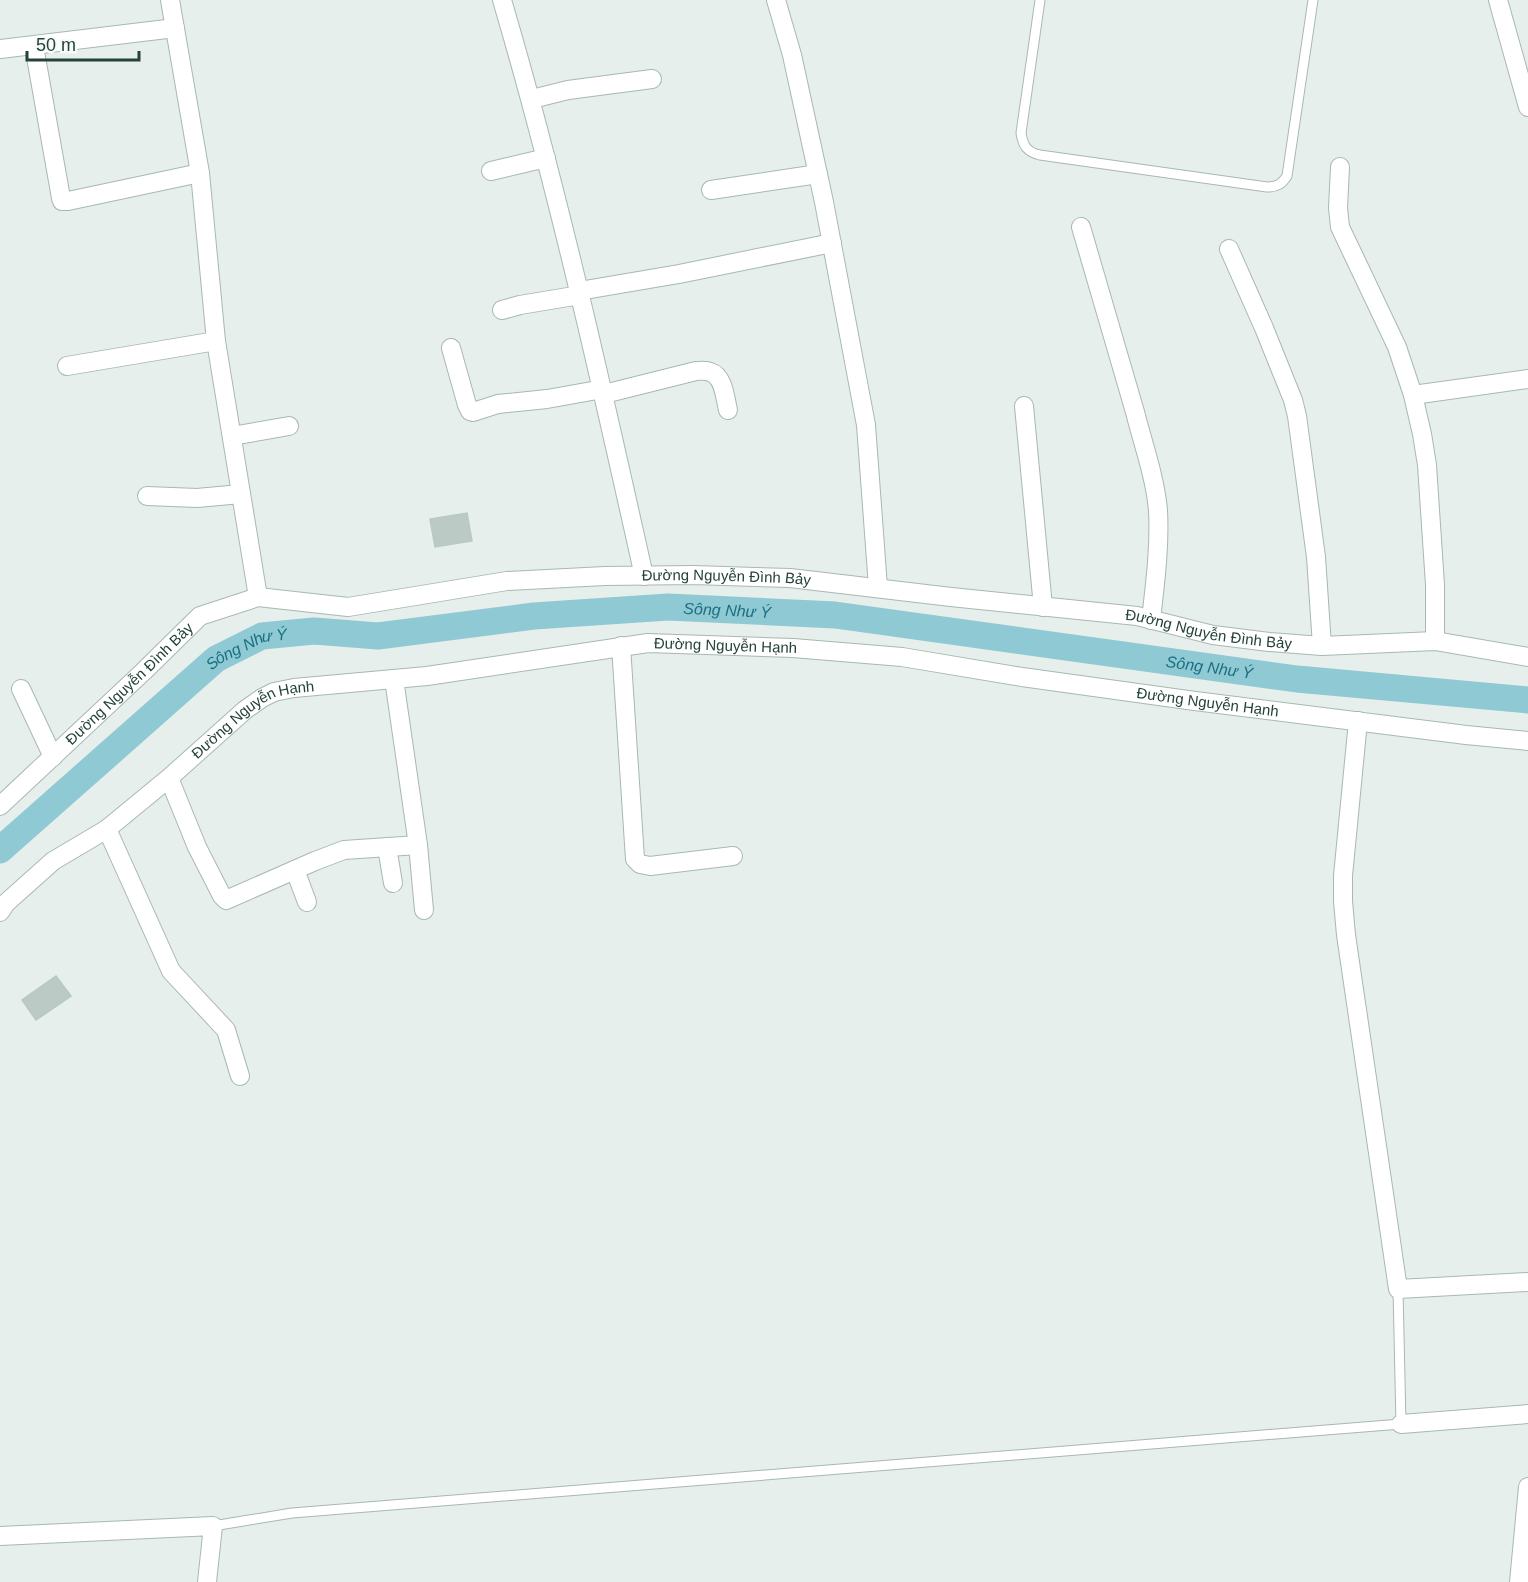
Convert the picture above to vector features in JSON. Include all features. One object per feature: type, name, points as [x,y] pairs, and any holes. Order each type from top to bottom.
[{"type":"street","points":[[170,0],[200,173],[216,341],[258,597]]},
{"type":"street","points":[[502,0],[532,99],[580,293],[644,576]]},
{"type":"street","points":[[776,0],[792,55],[818,174],[866,425],[878,587]]},
{"type":"street","points":[[1498,0],[1528,106]]},
{"type":"street","points":[[0,49],[175,28]]},
{"type":"street","points":[[34,46],[62,201],[200,173]]},
{"type":"street","points":[[532,99],[568,90],[652,79]]},
{"type":"street","points":[[491,171],[546,158]]},
{"type":"street","points":[[1340,167],[1338,208],[1340,228],[1397,347],[1413,395],[1427,465],[1435,585],[1435,641]]},
{"type":"street","points":[[711,190],[818,174]]},
{"type":"street","points":[[1081,228],[1133,407],[1158,508],[1157,562],[1151,620]]},
{"type":"street","points":[[502,310],[832,243]]},
{"type":"street","points":[[1229,249],[1264,328],[1293,400],[1297,416],[1316,557],[1322,646]]},
{"type":"street","points":[[67,366],[216,341]]},
{"type":"street","points":[[451,348],[467,405],[473,412],[498,404],[603,392],[696,371],[717,375],[728,410]]},
{"type":"street","points":[[1413,395],[1528,379]]},
{"type":"street","points":[[1024,406],[1043,607]]},
{"type":"street","points":[[232,436],[289,426]]},
{"type":"street","points":[[147,496],[197,498],[241,494]]},
{"type":"street","name":"Đường Nguyễn Đình Bảy","points":[[0,806],[200,616],[258,597],[348,607],[507,581],[693,575],[790,578],[1137,616],[1213,635],[1269,642],[1322,646],[1435,641],[1528,657]]},
{"type":"street","name":"Đường Nguyễn Hạnh","points":[[0,912],[6,903],[53,861],[107,829],[169,778],[245,710],[274,692],[438,674],[621,646],[648,643],[783,648],[902,657],[1057,682],[1528,741]]},
{"type":"street","points":[[621,646],[635,859],[640,864],[650,866],[733,856]]},
{"type":"street","points":[[394,679],[418,844],[424,910]]},
{"type":"street","points":[[21,689],[53,757]]},
{"type":"street","points":[[1358,721],[1343,876],[1343,901],[1398,1289],[1528,1282]]},
{"type":"street","points":[[169,778],[197,847],[226,900],[344,850],[418,844]]},
{"type":"street","points":[[107,829],[171,971],[226,1030],[240,1076]]},
{"type":"street","points":[[387,847],[393,883]]},
{"type":"street","points":[[296,870],[307,902]]},
{"type":"street","points":[[1401,1424],[1528,1414]]},
{"type":"street","points":[[1519,1582],[1528,1487]]},
{"type":"street","points":[[0,1536],[213,1526],[207,1582]]},
{"type":"lane","points":[[1040,0],[1022,133],[1022,141],[1032,153],[1267,187],[1279,186],[1287,176],[1313,0]]},
{"type":"lane","points":[[213,1526],[292,1513],[1401,1424],[1398,1289]]},
{"type":"building","points":[[467,513],[472,541],[435,547],[430,519]]},
{"type":"building","points":[[56,976],[71,996],[36,1020],[22,1000]]},
{"type":"waterway","name":"Sông Như Ý","points":[[0,850],[216,659],[262,636],[314,631],[378,636],[534,616],[668,607],[835,615],[1297,679],[1528,700]]}]
